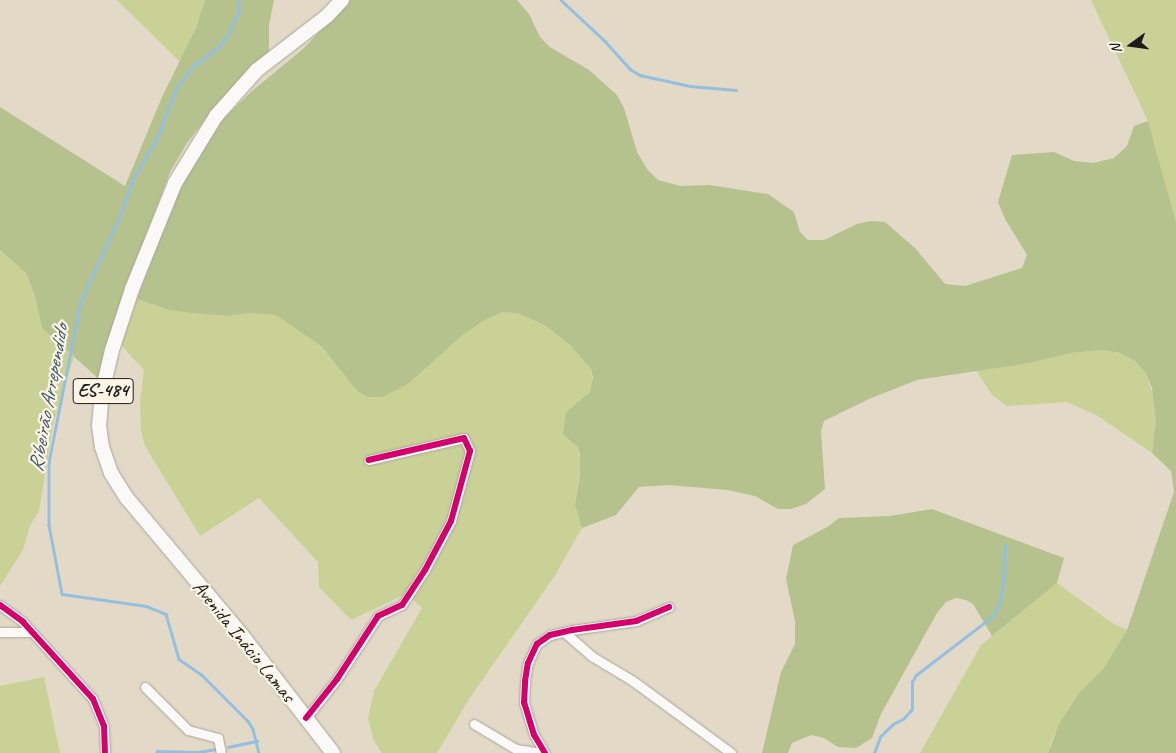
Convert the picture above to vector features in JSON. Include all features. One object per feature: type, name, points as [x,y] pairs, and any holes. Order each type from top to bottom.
[{"type":"main road","name":"Avenida Inácio Lamas","points":[[333,753],[241,634],[126,498],[111,473],[102,447],[99,426],[100,406],[112,350],[132,289],[174,182],[216,116],[257,70],[327,16],[342,0]]},
{"type":"street","points":[[306,718],[337,679],[378,616],[402,605],[425,570],[451,521],[470,451],[464,438],[369,460]]},
{"type":"street","points":[[0,605],[23,622],[93,699],[104,726],[105,753]]},
{"type":"street","points":[[543,753],[534,735],[524,703],[528,663],[537,644],[550,635],[636,621],[669,608]]},
{"type":"street","points":[[0,632],[31,632]]},
{"type":"street","points":[[564,632],[593,657],[633,681],[730,753]]},
{"type":"street","points":[[145,687],[188,730],[218,738],[221,753]]},
{"type":"street","points":[[474,724],[516,749],[543,753]]},
{"type":"green space","points":[[117,0],[205,0],[201,15],[181,63]]},
{"type":"green space","points":[[205,0],[274,0],[269,25],[269,54],[208,116],[187,143],[170,172],[141,249],[100,380],[42,328],[35,296],[26,273],[0,250],[0,107],[125,186],[162,97],[196,28]]},
{"type":"green space","points":[[350,0],[517,0],[529,14],[540,37],[550,47],[589,70],[617,95],[624,108],[637,152],[647,169],[658,180],[681,186],[709,185],[768,194],[794,212],[800,232],[808,240],[824,240],[857,224],[871,221],[885,222],[915,248],[945,284],[965,286],[1022,268],[1027,255],[1005,219],[998,202],[1012,155],[1054,152],[1074,161],[1093,163],[1114,158],[1127,146],[1134,126],[1148,121],[1176,222],[1176,753],[1048,753],[1059,724],[1079,693],[1103,669],[1127,630],[1174,492],[1171,471],[1152,453],[1156,420],[1152,388],[1145,372],[1135,361],[1120,353],[1103,350],[1071,353],[1029,363],[917,380],[869,399],[824,421],[821,431],[825,489],[806,504],[791,509],[778,509],[755,496],[728,490],[668,485],[639,487],[616,515],[582,528],[575,505],[580,475],[580,455],[577,446],[563,434],[566,412],[590,392],[593,378],[591,369],[570,345],[546,326],[520,314],[503,312],[483,321],[463,335],[408,384],[383,397],[368,397],[357,391],[322,347],[276,315],[249,313],[227,316],[190,313],[169,310],[137,299],[183,177],[218,124],[252,91],[303,49]]},
{"type":"green space","points":[[1091,0],[1176,0],[1176,222],[1148,121]]},
{"type":"green space","points":[[0,250],[26,273],[35,296],[42,328],[74,357],[53,425],[39,511],[30,526],[23,550],[0,586]]},
{"type":"green space","points":[[137,299],[169,310],[190,313],[227,316],[249,313],[276,315],[322,347],[357,391],[382,397],[408,384],[463,335],[483,321],[503,312],[520,314],[546,326],[570,345],[591,369],[593,385],[590,392],[582,399],[572,440],[577,446],[581,465],[575,505],[582,528],[554,577],[469,699],[437,753],[382,753],[374,741],[368,718],[374,691],[422,608],[406,594],[351,620],[319,587],[318,562],[259,498],[200,536],[145,446],[141,431],[140,401],[144,370],[121,345]]},
{"type":"green space","points":[[1103,350],[1120,353],[1135,361],[1145,372],[1155,400],[1156,420],[1152,453],[1098,416],[1067,402],[1007,406],[992,395],[976,370],[1029,363],[1071,353]]},
{"type":"green space","points":[[932,509],[1064,558],[1057,583],[992,636],[973,604],[956,598],[946,602],[937,613],[881,714],[872,738],[856,748],[838,747],[824,738],[811,735],[792,743],[788,753],[762,753],[781,672],[795,644],[795,621],[786,579],[793,545],[829,526],[839,518],[890,516]]},
{"type":"green space","points":[[1057,583],[1112,623],[1127,630],[1103,669],[1079,693],[1052,739],[1048,753],[920,753],[981,645]]},
{"type":"green space","points":[[44,677],[60,753],[0,753],[0,686]]},
{"type":"waterway","name":"Ribeirão Arrependido","points":[[239,0],[239,12],[228,36],[218,48],[193,67],[177,88],[156,141],[134,178],[118,222],[81,301],[49,463],[49,525],[62,594],[146,606],[166,614],[179,659],[202,675],[248,721],[253,729],[259,753]]},
{"type":"waterway","points":[[561,0],[605,41],[630,69],[640,75],[690,86],[736,90]]},
{"type":"waterway","points":[[874,753],[880,737],[893,724],[903,719],[912,709],[912,682],[916,675],[993,616],[1000,602],[1005,545]]},
{"type":"waterway","points":[[228,747],[257,741]]},
{"type":"waterway","points":[[156,753],[157,751],[198,752],[216,749]]},
{"type":"cycle path","points":[[306,718],[337,679],[378,616],[402,605],[425,570],[451,521],[470,451],[464,438],[369,460]]},
{"type":"cycle path","points":[[0,605],[23,622],[93,699],[104,726],[105,753]]},
{"type":"cycle path","points":[[545,753],[534,735],[524,703],[528,663],[537,644],[550,635],[636,621],[669,607]]}]
